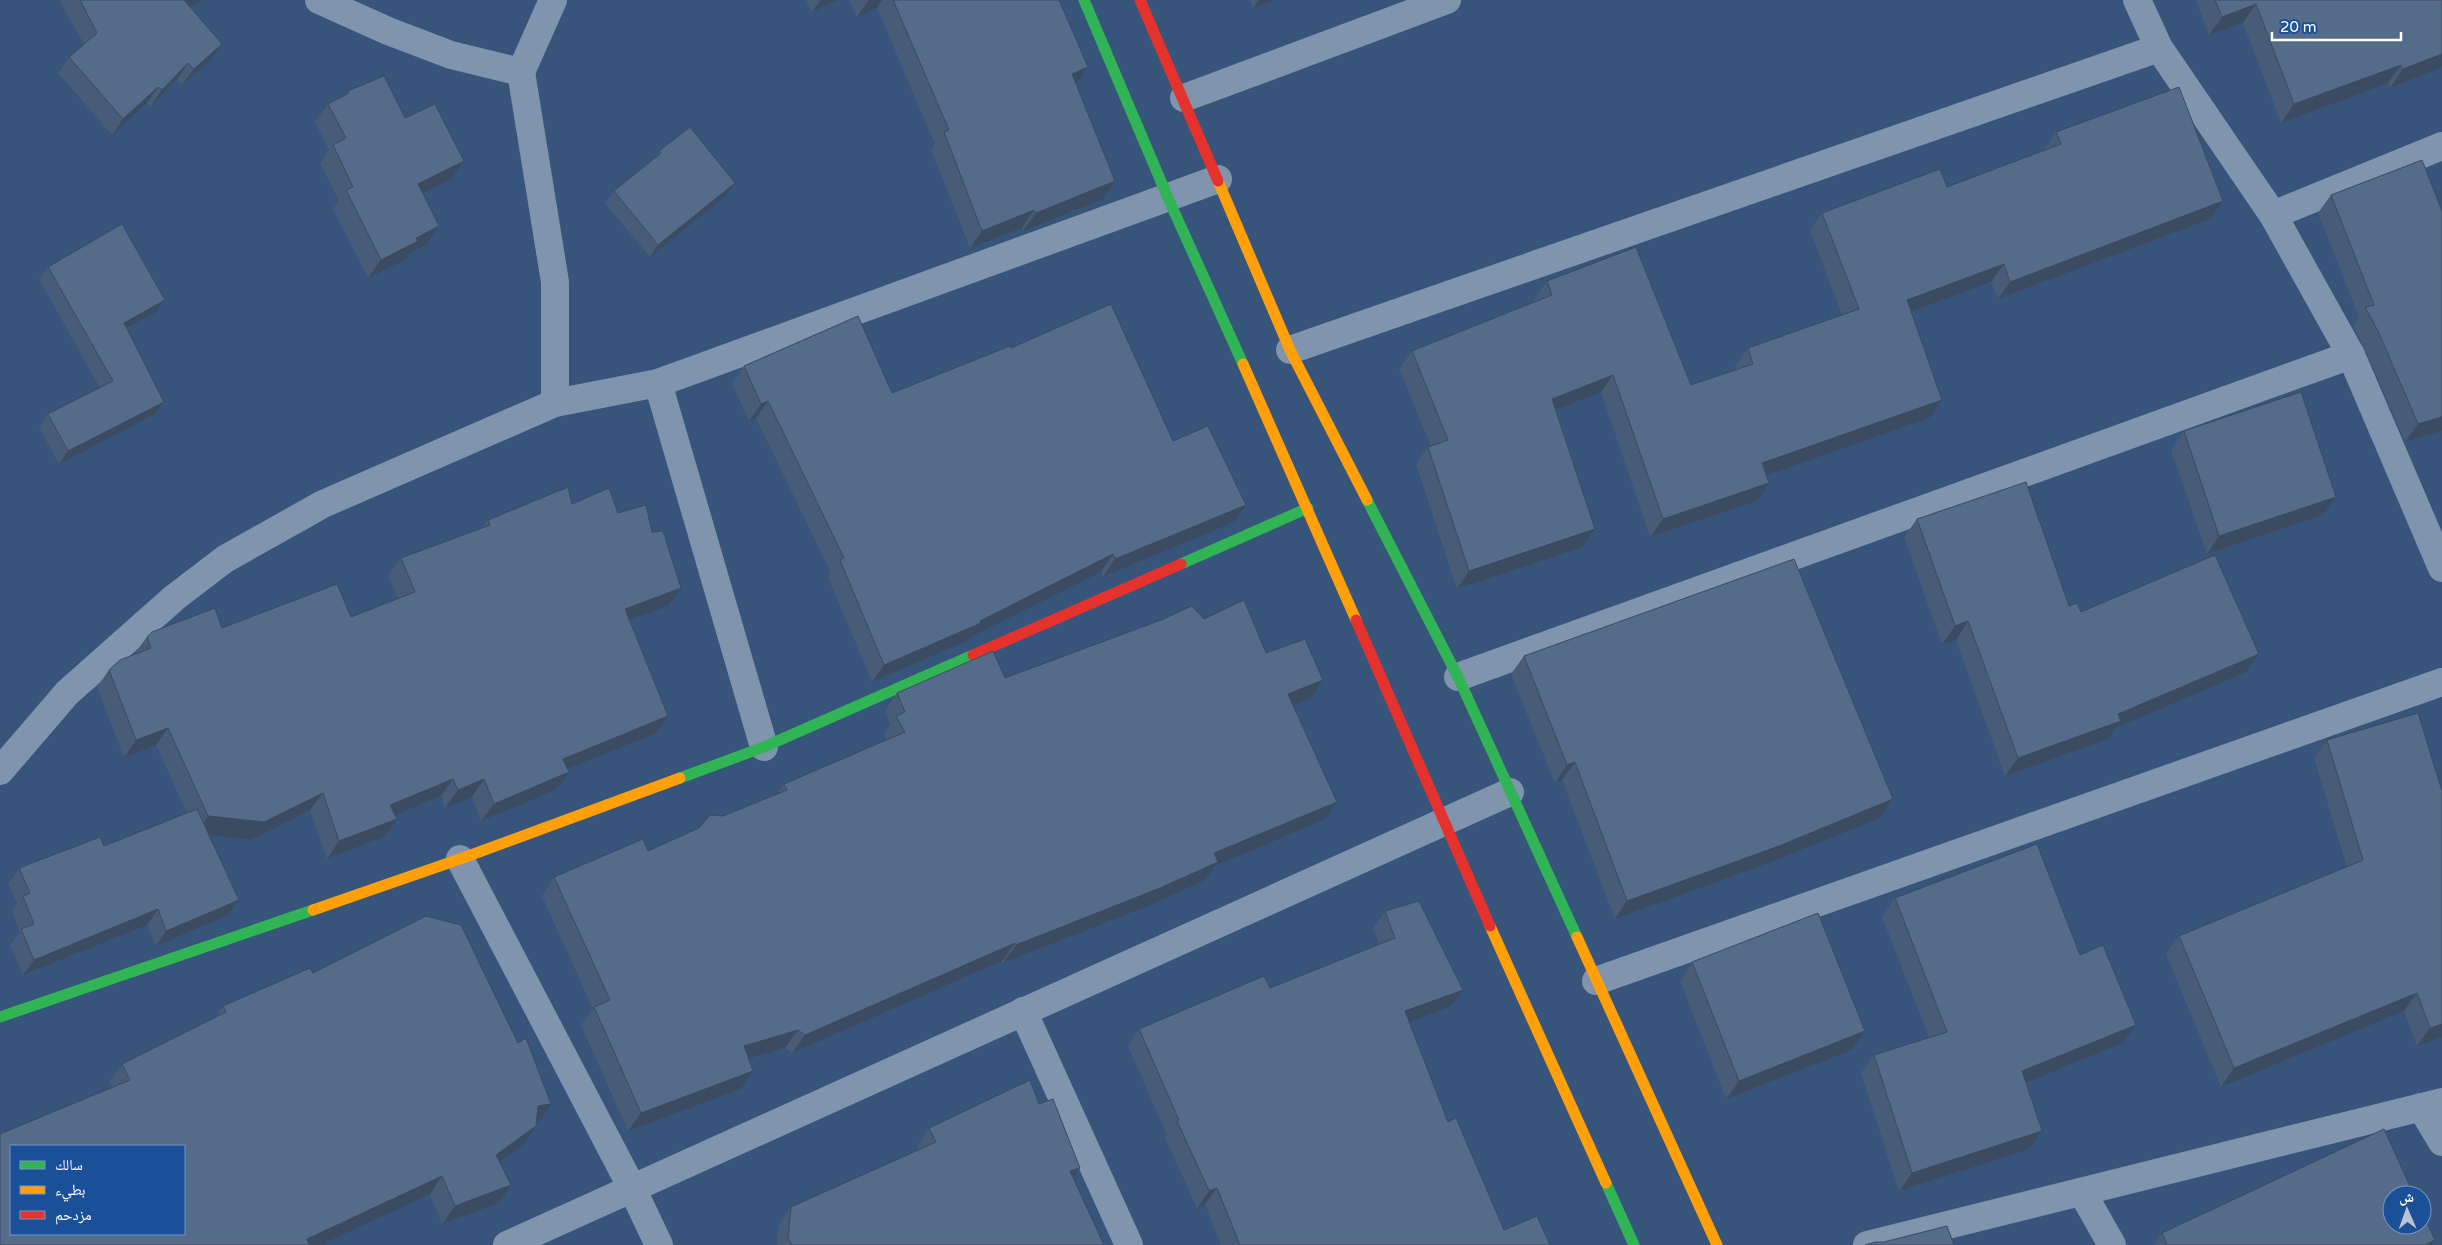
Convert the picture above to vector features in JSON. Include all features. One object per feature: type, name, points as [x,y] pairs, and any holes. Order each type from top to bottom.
[{"type":"main road","points":[[1084,0],[1168,198],[1308,508],[1443,821],[1634,1245]]},
{"type":"main road","points":[[1140,0],[1184,98],[1290,350],[1458,677],[1717,1245]]},
{"type":"main road","points":[[0,1017],[460,859],[764,748],[1308,508]]},
{"type":"street","points":[[319,0],[388,31],[451,55],[521,72]]},
{"type":"street","points":[[554,0],[521,72],[555,282],[555,403]]},
{"type":"street","points":[[1184,98],[1447,0]]},
{"type":"street","points":[[2137,0],[2159,48],[2273,215],[2351,355],[2442,568]]},
{"type":"street","points":[[1290,350],[2159,48]]},
{"type":"street","points":[[2273,215],[2442,146]]},
{"type":"street","points":[[0,771],[67,693],[174,598],[225,559],[323,504],[555,403],[658,382],[1218,179]]},
{"type":"street","points":[[1458,677],[2351,355]]},
{"type":"street","points":[[658,382],[764,748]]},
{"type":"street","points":[[1596,982],[2442,682]]},
{"type":"street","points":[[507,1245],[1510,792]]},
{"type":"street","points":[[460,859],[632,1188],[659,1245]]},
{"type":"street","points":[[1023,1012],[1129,1245]]},
{"type":"street","points":[[1867,1245],[2432,1105],[2442,1142]]},
{"type":"street","points":[[2082,1192],[2112,1245]]},
{"type":"building","points":[[80,0],[184,0],[222,44],[194,69],[188,63],[162,90],[158,87],[123,119],[69,57],[97,33]]},
{"type":"building","points":[[893,0],[1059,0],[1088,67],[1072,74],[1115,181],[1036,213],[1034,210],[982,231],[944,132],[949,130]]},
{"type":"building","points":[[2215,0],[2442,0],[2442,54],[2403,69],[2401,65],[2294,104],[2256,4],[2222,17]]},
{"type":"building","points":[[384,76],[405,118],[435,104],[464,161],[418,184],[439,226],[416,238],[418,241],[381,260],[346,190],[353,187],[333,145],[346,138],[328,104],[349,93],[348,91]]},
{"type":"building","points":[[2179,87],[2223,201],[2010,282],[2004,264],[1907,300],[1942,400],[1762,463],[1769,483],[1663,519],[1613,375],[1552,399],[1595,529],[1469,571],[1428,447],[1448,440],[1412,351],[1552,295],[1547,281],[1636,247],[1691,385],[1753,364],[1748,348],[1859,309],[1822,213],[1940,169],[1947,187],[2061,144],[2056,132]]},
{"type":"building","points":[[690,127],[735,183],[658,245],[614,191],[661,153],[659,151]]},
{"type":"building","points":[[2422,160],[2442,211],[2442,417],[2418,424],[2378,331],[2366,309],[2366,307],[2374,305],[2331,195]]},
{"type":"building","points":[[122,224],[165,300],[124,323],[164,402],[68,451],[48,414],[113,381],[48,267]]},
{"type":"building","points":[[1111,304],[1173,441],[1208,426],[1246,505],[1115,559],[1113,554],[980,621],[981,623],[884,665],[840,560],[844,558],[768,401],[761,404],[744,366],[858,316],[892,393],[1010,346],[1011,348]]},
{"type":"building","points":[[2301,392],[2336,497],[2219,536],[2184,431]]},
{"type":"building","points":[[2026,482],[2069,606],[2077,603],[2081,612],[2215,555],[2259,654],[2118,714],[2121,721],[2018,758],[1968,621],[1955,626],[1917,519]]},
{"type":"building","points":[[568,487],[572,504],[609,488],[618,513],[646,505],[652,532],[663,531],[681,588],[625,609],[668,716],[563,759],[569,772],[494,804],[484,779],[458,790],[453,779],[390,805],[397,819],[339,841],[323,793],[264,822],[208,816],[168,728],[136,740],[109,670],[120,660],[151,648],[147,637],[152,632],[215,608],[222,628],[337,584],[351,617],[415,592],[401,558],[490,525],[488,520]]},
{"type":"building","points":[[1794,559],[1893,799],[1779,846],[1627,901],[1575,762],[1567,765],[1524,656]]},
{"type":"building","points":[[1244,600],[1266,653],[1305,639],[1323,680],[1288,694],[1337,802],[1214,853],[1218,862],[1160,888],[1016,945],[1015,943],[805,1035],[798,1030],[744,1046],[753,1071],[641,1113],[594,1007],[610,1000],[554,877],[643,839],[648,851],[699,828],[710,815],[723,816],[787,790],[784,784],[905,732],[896,716],[905,712],[897,693],[993,651],[1005,678],[1161,620],[1192,606],[1204,619]]},
{"type":"building","points":[[2418,713],[2442,791],[2442,1024],[2430,1028],[2417,993],[2234,1068],[2179,936],[2363,860],[2327,740]]},
{"type":"building","points":[[197,809],[239,900],[166,931],[158,909],[34,960],[21,929],[34,924],[23,896],[30,893],[19,868],[100,837],[104,846]]},
{"type":"building","points":[[2037,844],[2080,955],[2103,945],[2136,1025],[2022,1071],[2042,1131],[1912,1173],[1874,1055],[1947,1032],[1895,898]]},
{"type":"building","points":[[1419,901],[1463,990],[1405,1011],[1448,1122],[1456,1118],[1504,1230],[1537,1216],[1550,1245],[1240,1245],[1217,1188],[1209,1191],[1177,1121],[1179,1120],[1139,1029],[1264,976],[1270,988],[1395,938],[1385,911]]},
{"type":"building","points":[[1818,913],[1865,1031],[1739,1081],[1692,962]]},
{"type":"building","points":[[426,916],[461,925],[518,1043],[526,1038],[551,1104],[538,1106],[536,1126],[496,1155],[511,1185],[455,1206],[442,1176],[307,1239],[309,1245],[0,1245],[0,1134],[130,1080],[122,1064],[226,1012],[223,1006],[310,968],[313,973]]},
{"type":"building","points":[[1030,1080],[1039,1104],[1053,1099],[1080,1168],[1070,1171],[1104,1245],[792,1245],[788,1238],[791,1207],[936,1142],[929,1128]]},
{"type":"building","points":[[2384,1129],[2409,1185],[2382,1185],[2382,1235],[2432,1234],[2435,1240],[2425,1245],[2167,1245],[2162,1233]]},
{"type":"building","points":[[1947,1226],[1954,1245],[1865,1245],[1884,1242]]},
{"type":"traffic: fast","points":[[1084,0],[1168,198],[1243,364]]},
{"type":"traffic: fast","points":[[1367,500],[1458,677],[1577,937]]},
{"type":"traffic: fast","points":[[1181,564],[1308,508]]},
{"type":"traffic: fast","points":[[680,778],[764,747],[973,655]]},
{"type":"traffic: fast","points":[[0,1017],[313,910]]},
{"type":"traffic: fast","points":[[1606,1183],[1634,1245]]},
{"type":"traffic: slow","points":[[1218,181],[1290,350],[1367,500]]},
{"type":"traffic: slow","points":[[1243,364],[1356,620]]},
{"type":"traffic: slow","points":[[313,910],[460,859],[680,778]]},
{"type":"traffic: slow","points":[[1490,926],[1606,1183]]},
{"type":"traffic: slow","points":[[1577,937],[1717,1245]]},
{"type":"traffic: jam","points":[[1140,0],[1218,181]]},
{"type":"traffic: jam","points":[[973,655],[1181,564]]},
{"type":"traffic: jam","points":[[1356,620],[1490,926]]}]
